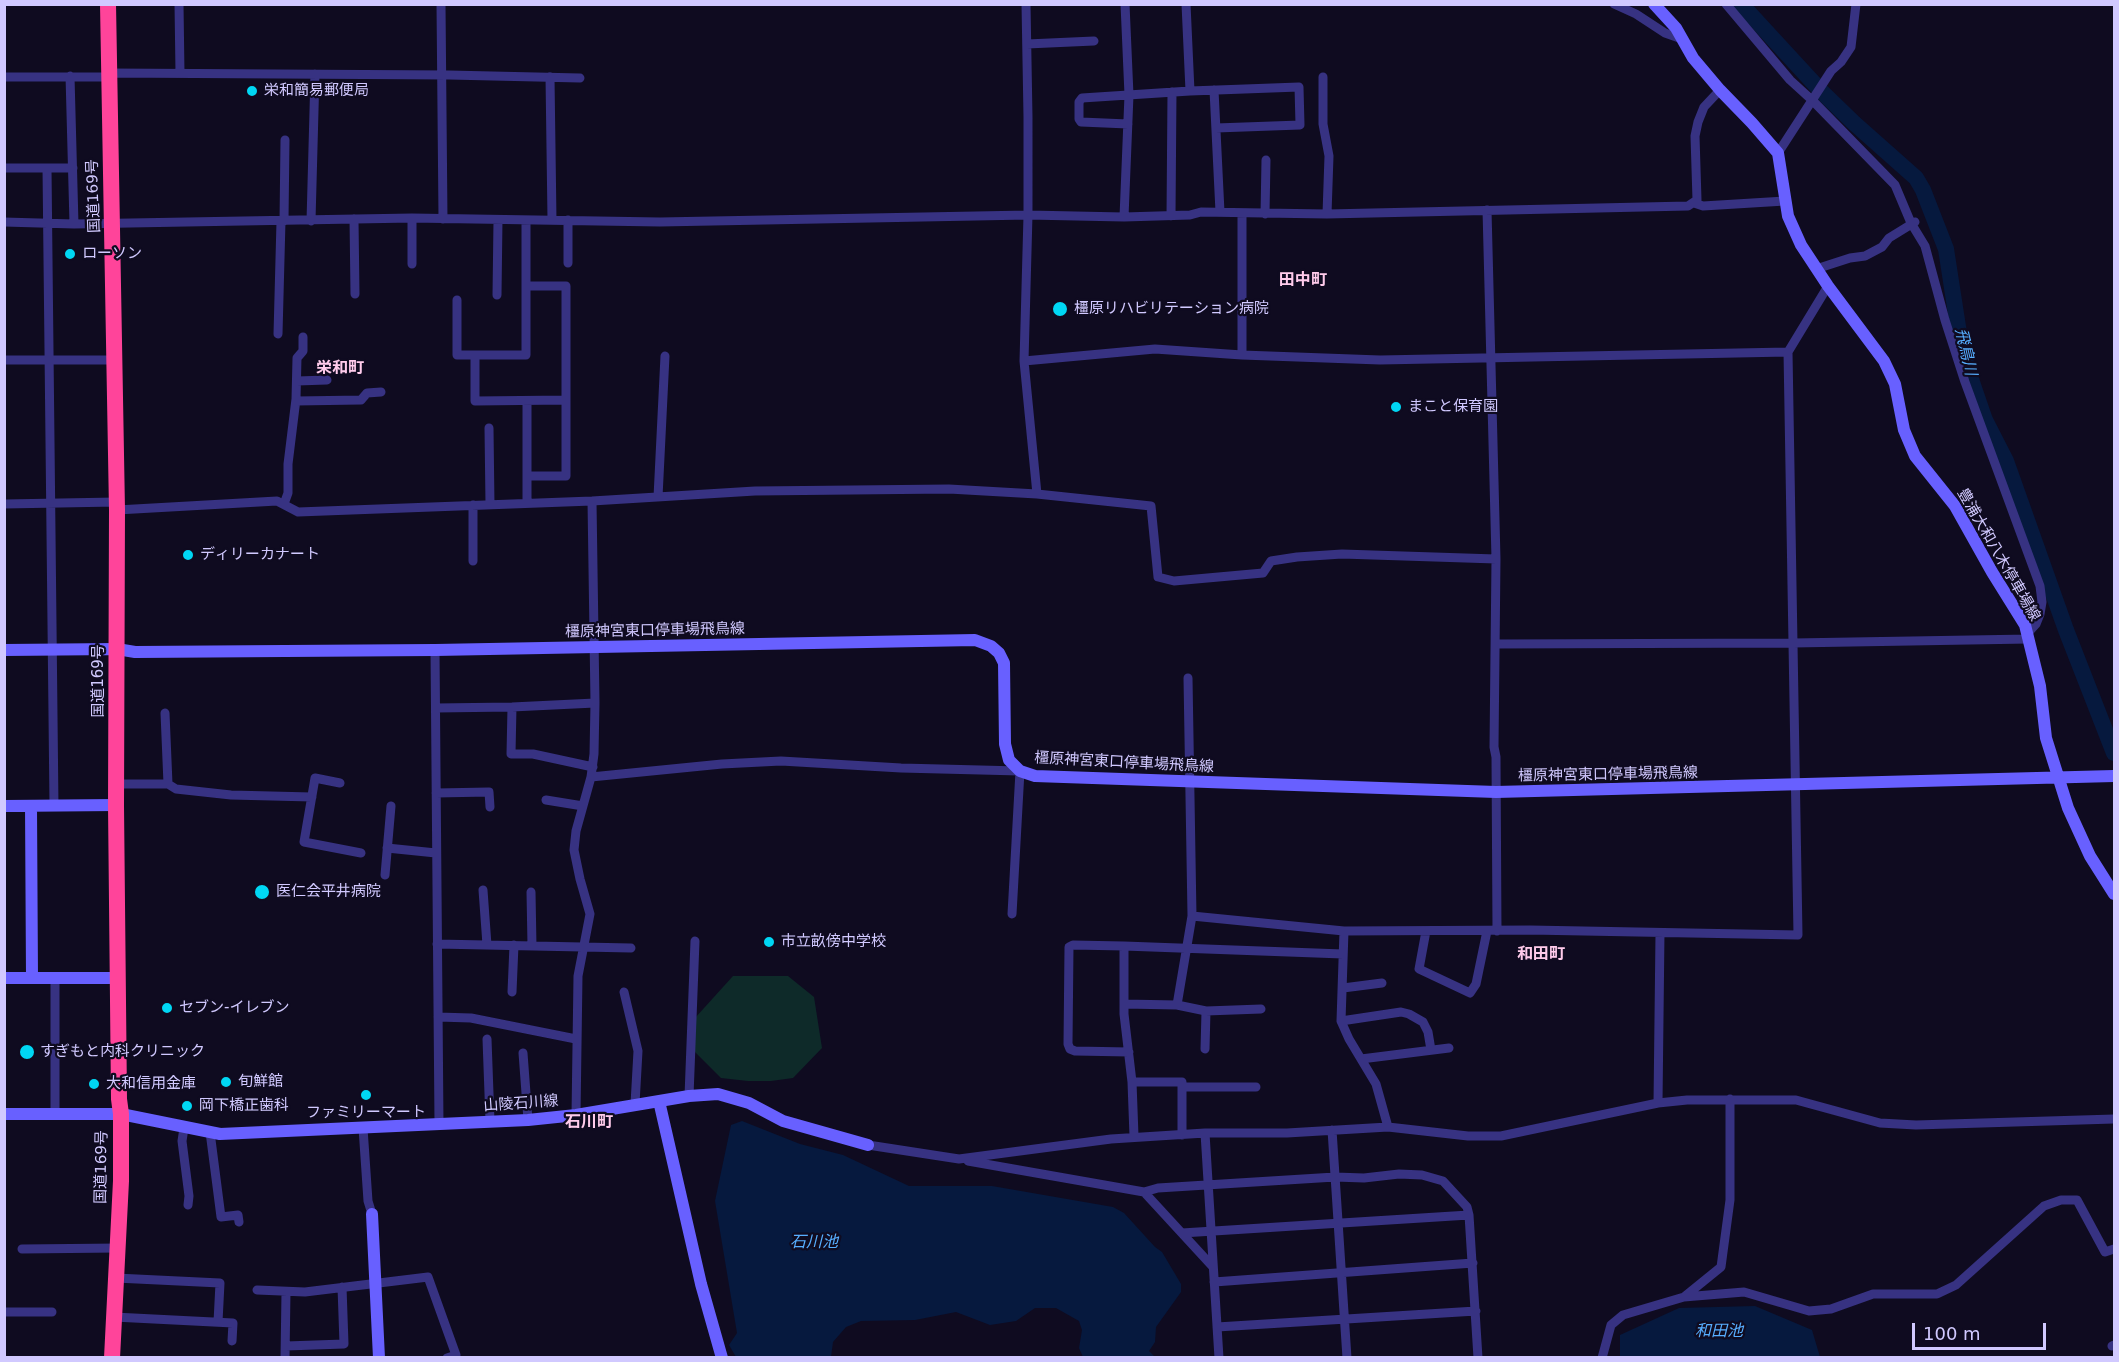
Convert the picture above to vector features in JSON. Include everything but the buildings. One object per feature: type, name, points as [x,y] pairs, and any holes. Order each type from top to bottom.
[{"type":"highway","name":"国道169号","points":[[108,4],[113,224],[117,649],[116,805],[121,1114],[118,1248],[112,1358]]},
{"type":"main road","points":[[1654,4],[1676,28],[1693,58],[1778,153]]},
{"type":"main road","name":"豊浦大和八木停車場線","points":[[1778,153],[1788,216],[1801,244],[1828,286],[1884,361],[1895,384],[1904,430],[1915,456],[1955,506],[2025,625],[2040,686],[2046,738],[2058,776]]},
{"type":"main road","name":"橿原神宮東口停車場飛鳥線","points":[[4,650],[117,649],[135,652],[435,650],[981,641],[995,649],[1004,663],[1005,744],[1009,760],[1020,771],[1035,776],[1496,792],[2109,776]]},
{"type":"main road","points":[[2058,776],[2068,808],[2090,856],[2115,894]]},
{"type":"main road","points":[[4,806],[116,805]]},
{"type":"main road","points":[[31,806],[32,978]]},
{"type":"main road","points":[[4,978],[118,978]]},
{"type":"main road","name":"山陵石川線","points":[[121,1114],[220,1134],[528,1120],[576,1115],[689,1096],[718,1094],[749,1103],[783,1121],[868,1145]]},
{"type":"main road","points":[[659,1101],[701,1284],[722,1358]]},
{"type":"main road","points":[[5,1114],[121,1114]]},
{"type":"main road","points":[[372,1214],[379,1358]]},
{"type":"street","points":[[179,4],[180,73]]},
{"type":"street","points":[[441,4],[443,219]]},
{"type":"street","points":[[1026,4],[1028,215],[1024,361],[1037,494]]},
{"type":"street","points":[[1124,217],[1129,95],[1125,4]]},
{"type":"street","points":[[1186,4],[1190,91]]},
{"type":"street","points":[[1614,4],[1636,14],[1665,33],[1682,39]]},
{"type":"street","points":[[1496,644],[1793,643],[2028,636],[2040,614],[2042,602],[2040,586],[1965,382],[1945,321],[1925,246],[1895,185],[1814,99],[1790,80],[1726,4]]},
{"type":"street","points":[[1778,153],[1831,71],[1842,62],[1851,47],[1856,4]]},
{"type":"street","points":[[1027,44],[1094,41]]},
{"type":"street","points":[[4,77],[180,73],[580,78]]},
{"type":"street","points":[[311,220],[315,74]]},
{"type":"street","points":[[70,76],[74,224]]},
{"type":"street","points":[[550,77],[552,220]]},
{"type":"street","points":[[1323,77],[1323,124],[1329,156],[1327,214]]},
{"type":"street","points":[[1128,124],[1081,122],[1078,119],[1079,102],[1082,98],[1299,87],[1300,125],[1216,128]]},
{"type":"street","points":[[1214,90],[1220,212]]},
{"type":"street","points":[[4,222],[113,224],[412,218],[660,222],[1028,215],[1124,217],[1171,216],[1201,212],[1327,214],[1688,207],[1697,200],[1695,136],[1698,122],[1704,107],[1720,90]]},
{"type":"street","points":[[1171,216],[1172,92]]},
{"type":"street","points":[[278,334],[285,140]]},
{"type":"street","points":[[1265,214],[1266,160]]},
{"type":"street","points":[[4,168],[73,168]]},
{"type":"street","points":[[47,168],[54,806]]},
{"type":"street","points":[[1694,203],[1703,206],[1785,201]]},
{"type":"street","points":[[1426,931],[1419,969],[1470,993],[1476,984],[1492,931],[1496,792],[1494,747],[1496,559],[1487,210]]},
{"type":"street","points":[[1242,214],[1242,355]]},
{"type":"street","points":[[412,218],[412,264]]},
{"type":"street","points":[[354,219],[355,294]]},
{"type":"street","points":[[496,295],[498,220]]},
{"type":"street","points":[[457,300],[457,355],[526,355],[526,220]]},
{"type":"street","points":[[568,220],[568,264]]},
{"type":"street","points":[[1816,269],[1850,258],[1865,256],[1882,247],[1889,238],[1913,222]]},
{"type":"street","points":[[526,286],[566,286],[566,476],[527,476]]},
{"type":"street","points":[[1192,916],[1344,931],[1798,934],[1788,352],[1828,286]]},
{"type":"street","points":[[284,504],[288,493],[288,464],[296,401],[297,358],[303,351],[303,337]]},
{"type":"street","points":[[1024,361],[1155,349],[1380,360],[1788,352]]},
{"type":"street","points":[[475,355],[475,400],[566,400]]},
{"type":"street","points":[[658,497],[665,356]]},
{"type":"street","points":[[4,360],[114,360]]},
{"type":"street","points":[[297,381],[327,380]]},
{"type":"street","points":[[296,401],[361,400],[367,393],[381,392]]},
{"type":"street","points":[[527,400],[527,503]]},
{"type":"street","points":[[489,428],[490,505]]},
{"type":"street","points":[[4,504],[50,503],[116,506],[277,501],[298,512],[592,501],[755,491],[948,489],[1037,494],[1151,506],[1158,577],[1174,581],[1263,573],[1271,561],[1308,556],[1342,554],[1496,559]]},
{"type":"street","points":[[576,1115],[578,976],[590,914],[574,850],[576,831],[592,772],[595,703],[592,501]]},
{"type":"street","points":[[473,505],[473,561]]},
{"type":"street","points":[[435,650],[439,1124]]},
{"type":"street","points":[[1177,1005],[1192,916],[1188,678]]},
{"type":"street","points":[[436,708],[595,703]]},
{"type":"street","points":[[512,707],[511,754],[533,754],[592,772],[781,761],[901,768],[1020,771],[1012,914]]},
{"type":"street","points":[[165,713],[168,784]]},
{"type":"street","points":[[340,783],[315,778],[304,842],[361,853]]},
{"type":"street","points":[[117,784],[168,784],[176,789],[231,795],[312,797]]},
{"type":"street","points":[[436,793],[489,792],[490,807]]},
{"type":"street","points":[[546,800],[584,806]]},
{"type":"street","points":[[385,875],[391,806]]},
{"type":"street","points":[[387,848],[436,852]]},
{"type":"street","points":[[483,890],[487,945]]},
{"type":"street","points":[[531,892],[532,946]]},
{"type":"street","points":[[1344,931],[1341,1021],[1376,1084],[1388,1127]]},
{"type":"street","points":[[1658,1103],[1660,933]]},
{"type":"street","points":[[689,1096],[695,941]]},
{"type":"street","points":[[437,944],[631,948]]},
{"type":"street","points":[[512,992],[514,945]]},
{"type":"street","points":[[1129,1052],[1075,1051],[1070,1048],[1068,1044],[1069,947],[1073,945],[1124,946],[1343,954]]},
{"type":"street","points":[[1124,946],[1124,1004],[1132,1082],[1134,1136]]},
{"type":"street","points":[[55,978],[55,1114]]},
{"type":"street","points":[[1343,988],[1382,983]]},
{"type":"street","points":[[624,992],[638,1051],[635,1104]]},
{"type":"street","points":[[1124,1004],[1177,1005],[1206,1011],[1261,1009]]},
{"type":"street","points":[[1205,1049],[1206,1011]]},
{"type":"street","points":[[1341,1021],[1401,1012],[1409,1014],[1422,1022],[1428,1032],[1431,1050]]},
{"type":"street","points":[[438,1017],[471,1018],[576,1039]]},
{"type":"street","points":[[487,1039],[490,1121]]},
{"type":"street","points":[[1361,1059],[1449,1048]]},
{"type":"street","points":[[523,1053],[528,1120]]},
{"type":"street","points":[[1132,1082],[1182,1082],[1182,1134]]},
{"type":"street","points":[[1182,1087],[1256,1088]]},
{"type":"street","points":[[1684,1297],[1721,1267],[1730,1200],[1730,1099]]},
{"type":"street","points":[[958,1159],[1134,1136],[1388,1127],[1468,1136],[1501,1136],[1658,1103],[1687,1100],[1796,1100],[1880,1123],[1916,1125],[2115,1119]]},
{"type":"street","points":[[183,1128],[182,1141],[189,1196],[188,1205]]},
{"type":"street","points":[[363,1128],[368,1201],[372,1214]]},
{"type":"street","points":[[1332,1130],[1347,1358]]},
{"type":"street","points":[[210,1132],[221,1217],[238,1215],[239,1222]]},
{"type":"street","points":[[1205,1134],[1219,1358]]},
{"type":"street","points":[[868,1145],[1144,1192],[1158,1188],[1335,1177],[1364,1178],[1400,1174],[1422,1175],[1443,1181],[1467,1207],[1469,1215],[1478,1358]]},
{"type":"street","points":[[1144,1192],[1213,1267]]},
{"type":"street","points":[[1602,1358],[1611,1325],[1623,1314],[1684,1297],[1744,1292],[1809,1311],[1831,1310],[1873,1294],[1937,1294],[1956,1285],[2044,1206],[2061,1200],[2077,1200],[2104,1252],[2115,1249]]},
{"type":"street","points":[[1182,1233],[1469,1215]]},
{"type":"street","points":[[22,1249],[118,1248]]},
{"type":"street","points":[[1214,1281],[1473,1263]]},
{"type":"street","points":[[257,1290],[305,1292],[428,1277],[456,1355],[447,1358]]},
{"type":"street","points":[[116,1278],[220,1283],[218,1322]]},
{"type":"street","points":[[286,1346],[344,1344],[342,1287]]},
{"type":"street","points":[[285,1358],[286,1292]]},
{"type":"street","points":[[1217,1327],[1476,1311]]},
{"type":"street","points":[[4,1312],[52,1312]]},
{"type":"street","points":[[114,1317],[233,1323],[232,1341]]},
{"type":"green space","points":[[733,976],[788,976],[814,997],[822,1048],[793,1078],[748,1081],[721,1078],[695,1052],[695,1018]]},
{"type":"water","name":"石川池","points":[[742,1121],[800,1144],[843,1155],[909,1186],[992,1186],[1113,1207],[1124,1213],[1162,1252],[1181,1284],[1181,1292],[1156,1327],[1155,1342],[1149,1351],[1155,1357],[1083,1357],[1079,1348],[1082,1330],[1079,1321],[1056,1308],[1035,1308],[1016,1321],[990,1325],[956,1312],[915,1320],[861,1321],[846,1327],[833,1342],[831,1357],[736,1357],[729,1345],[737,1333],[715,1201],[731,1125]]},
{"type":"water","name":"和田池","points":[[1755,1306],[1812,1330],[1820,1357],[1620,1357],[1620,1335],[1679,1308]]},
{"type":"waterway","name":"飛鳥川","points":[[1741,4],[1822,92],[1916,178],[1923,190],[1946,249],[1961,346],[1973,385],[1985,420],[2006,461],[2066,630],[2114,753]]},
{"type":"place","name":"栄和簡易郵便局","points":[[252,91]]},
{"type":"place","name":"ローソン","points":[[70,254]]},
{"type":"place","name":"橿原リハビリテーション病院","points":[[1060,309]]},
{"type":"place","name":"まこと保育園","points":[[1396,407]]},
{"type":"place","name":"ディリーカナート","points":[[188,555]]},
{"type":"place","name":"医仁会平井病院","points":[[262,892]]},
{"type":"place","name":"市立畝傍中学校","points":[[769,942]]},
{"type":"place","name":"セブン-イレブン","points":[[167,1008]]},
{"type":"place","name":"すぎもと内科クリニック","points":[[27,1052]]},
{"type":"place","name":"旬鮮館","points":[[226,1082]]},
{"type":"place","name":"大和信用金庫","points":[[94,1084]]},
{"type":"place","name":"ファミリーマート","points":[[366,1095]]},
{"type":"place","name":"岡下橋正歯科","points":[[187,1106]]},
{"type":"district","name":"田中町","points":[[1303,281]]},
{"type":"district","name":"栄和町","points":[[340,369]]},
{"type":"district","name":"和田町","points":[[1541,955]]},
{"type":"district","name":"石川町","points":[[589,1123]]}]
